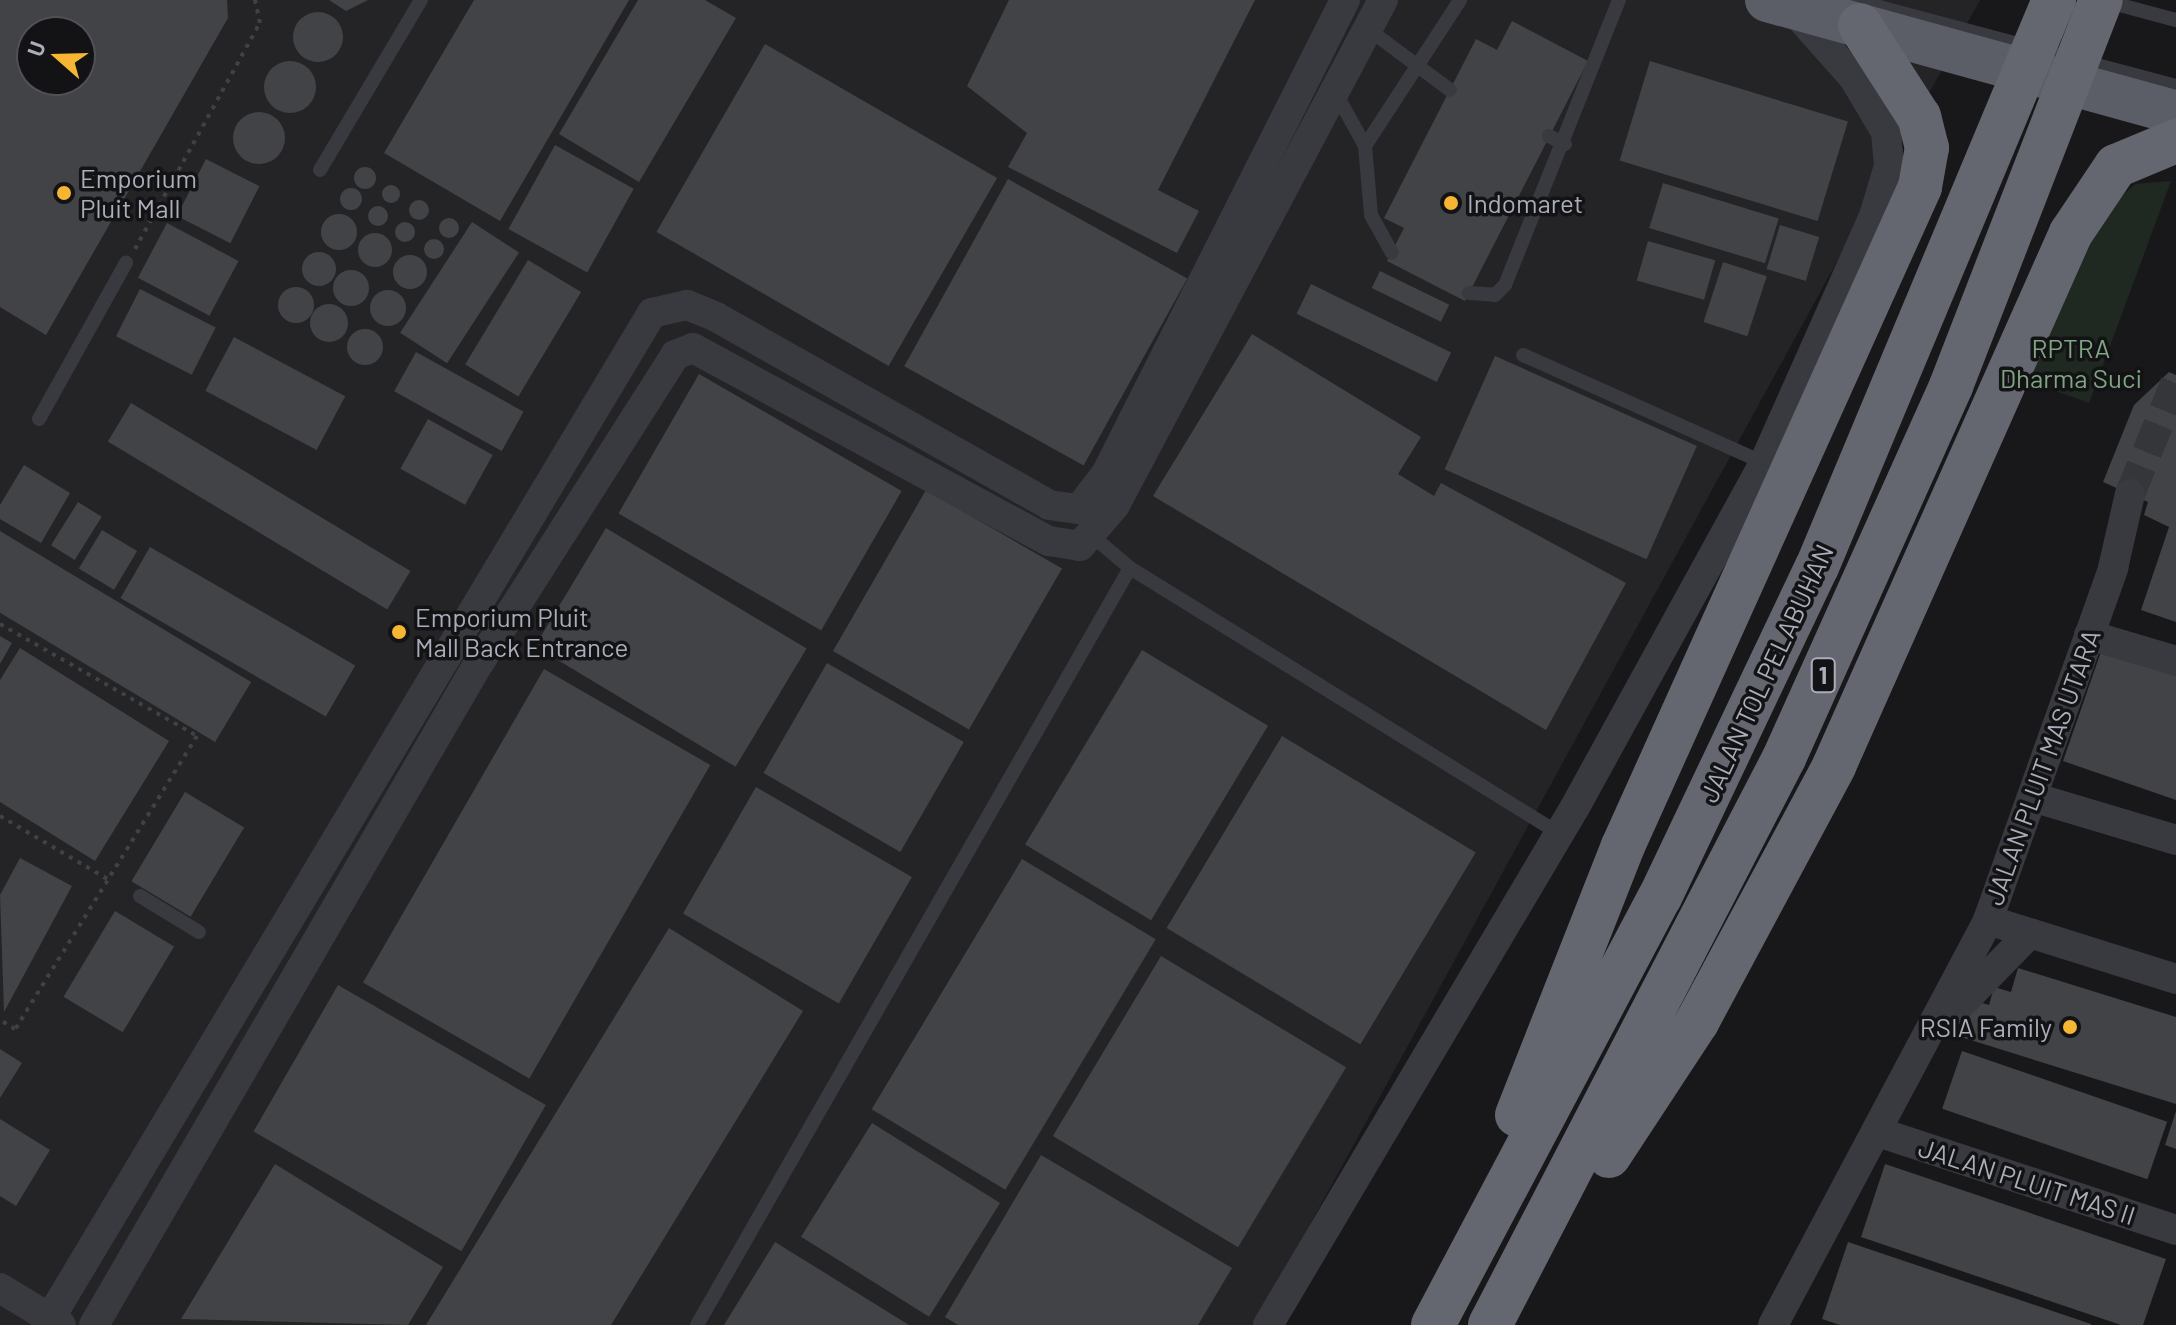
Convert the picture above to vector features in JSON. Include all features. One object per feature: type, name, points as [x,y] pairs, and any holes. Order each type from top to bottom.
[{"type":"highway","name":"JALAN TOL PELABUHAN","points":[[1437,1318],[1660,897],[1817,567],[2054,0]]},
{"type":"highway","name":"JALAN TOL PELABUHAN","points":[[1490,1325],[1784,758],[1951,386],[2101,0]]},
{"type":"highway","points":[[1778,3],[1862,14],[2176,113]]},
{"type":"highway","points":[[1437,1318],[1623,846],[1920,187],[1927,148],[1919,117],[1862,14]]},
{"type":"highway","points":[[1498,1325],[1697,1022],[1834,766],[2071,233],[2116,166],[2176,141]]},
{"type":"street","points":[[681,348],[693,348],[1049,541],[1071,547],[1091,538],[1322,84],[1345,0]]},
{"type":"street","points":[[0,1288],[52,1323],[652,313],[687,305],[716,317],[1049,505],[1079,509],[1106,474],[1322,84],[1368,29],[1383,0]]},
{"type":"street","points":[[1268,1325],[1560,834],[1764,463],[1851,273],[1889,166],[1886,132],[1868,98],[1778,3]]},
{"type":"street","points":[[652,313],[681,348]]},
{"type":"street","points":[[94,1325],[474,671],[681,348]]},
{"type":"street","name":"JALAN PLUIT MAS UTARA","points":[[1773,1325],[1932,1032],[1988,920],[2036,798],[2089,635],[2130,494]]},
{"type":"street","points":[[2089,635],[2176,661]]},
{"type":"street","points":[[2036,798],[2176,840]]},
{"type":"street","points":[[1988,920],[2176,979]]},
{"type":"street","name":"JALAN PLUIT MAS UTARA","points":[[1932,1032],[2030,933]]},
{"type":"street","name":"JALAN PLUIT MAS II","points":[[1878,1132],[2176,1230]]},
{"type":"lane","points":[[320,170],[421,0]]},
{"type":"lane","points":[[1365,146],[1460,0]]},
{"type":"lane","points":[[1469,293],[1495,295],[1505,285],[1565,144],[1619,0]]},
{"type":"lane","points":[[2101,0],[2176,20]]},
{"type":"lane","points":[[1862,14],[2176,86]]},
{"type":"lane","points":[[1368,29],[1416,69],[1450,90]]},
{"type":"lane","points":[[1322,84],[1365,146],[1371,215],[1392,253]]},
{"type":"lane","points":[[1549,136],[1565,144]]},
{"type":"lane","points":[[39,419],[126,263]]},
{"type":"lane","points":[[1523,355],[1764,463]]},
{"type":"lane","points":[[1079,509],[1091,538],[1130,568],[1560,834]]},
{"type":"lane","points":[[697,1325],[1130,568]]},
{"type":"lane","points":[[140,896],[199,932]]},
{"type":"path","points":[[126,263],[260,23],[255,0]]},
{"type":"path","points":[[0,624],[197,736],[111,881],[15,1029],[0,1020]]},
{"type":"path","points":[[0,816],[111,881]]},
{"type":"shaded area","points":[[0,0],[1980,0],[1255,1325],[0,1325]]},
{"type":"green space","name":"RPTRA Dharma Suci","points":[[2171,181],[2089,403],[2028,381],[2105,212],[2135,184]]},
{"type":"building","name":"Emporium Pluit Mall","points":[[0,0],[227,0],[228,18],[46,335],[0,307]]},
{"type":"building","points":[[329,0],[368,0],[346,11]]},
{"type":"building","points":[[474,0],[629,0],[500,221],[384,153]]},
{"type":"building","points":[[638,0],[705,0],[736,18],[639,182],[559,134]]},
{"type":"building","points":[[1009,0],[1255,0],[1158,190],[1199,211],[1177,253],[1008,167],[1027,133],[967,86]]},
{"type":"building","points":[[318,12],[336,19],[343,37],[336,55],[318,62],[300,55],[293,37],[300,19]]},
{"type":"building","points":[[1512,21],[1588,61],[1465,301],[1387,261],[1404,228],[1384,218],[1476,39],[1497,50]]},
{"type":"building","points":[[765,44],[997,178],[889,366],[656,232]]},
{"type":"building","points":[[290,61],[308,69],[316,87],[308,105],[290,113],[272,105],[264,87],[272,69]]},
{"type":"building","points":[[1650,61],[1848,122],[1818,221],[1620,160]]},
{"type":"building","points":[[259,112],[277,120],[285,138],[277,156],[259,164],[241,156],[233,138],[241,120]]},
{"type":"building","points":[[555,145],[634,189],[587,273],[508,229]]},
{"type":"building","points":[[206,159],[259,186],[230,243],[177,216]]},
{"type":"building","points":[[365,167],[376,178],[365,189],[354,178]]},
{"type":"building","points":[[1008,179],[1187,278],[1084,466],[904,366]]},
{"type":"building","points":[[1663,183],[1779,218],[1765,263],[1649,228]]},
{"type":"building","points":[[391,185],[400,194],[391,203],[382,194]]},
{"type":"building","points":[[351,188],[359,191],[362,199],[359,207],[351,210],[343,207],[340,199],[343,191]]},
{"type":"building","points":[[419,200],[426,203],[429,210],[426,217],[419,220],[412,217],[409,210],[412,203]]},
{"type":"building","points":[[374,206],[382,206],[388,216],[382,226],[374,226],[368,220],[368,212]]},
{"type":"building","points":[[339,214],[352,219],[357,232],[352,245],[339,250],[326,245],[321,232],[326,219]]},
{"type":"building","points":[[449,218],[456,221],[459,228],[456,235],[449,238],[442,235],[439,228],[442,221]]},
{"type":"building","points":[[405,222],[412,225],[415,232],[412,239],[405,242],[398,239],[395,232],[398,225]]},
{"type":"building","points":[[472,222],[519,252],[447,363],[400,333]]},
{"type":"building","points":[[167,223],[239,261],[209,316],[138,278]]},
{"type":"building","points":[[1780,225],[1819,237],[1806,281],[1767,269]]},
{"type":"building","points":[[375,233],[387,238],[392,250],[387,262],[375,267],[363,262],[358,250],[363,238]]},
{"type":"building","points":[[434,239],[441,242],[444,249],[441,256],[434,259],[427,256],[424,249],[427,242]]},
{"type":"building","points":[[1648,241],[1715,260],[1704,300],[1637,280]]},
{"type":"building","points":[[319,252],[331,257],[336,269],[331,281],[319,286],[307,281],[302,269],[307,257]]},
{"type":"building","points":[[410,255],[422,260],[427,272],[422,284],[410,289],[398,284],[393,272],[398,260]]},
{"type":"building","points":[[528,260],[581,292],[518,397],[465,365]]},
{"type":"building","points":[[1723,262],[1767,276],[1747,336],[1704,322]]},
{"type":"building","points":[[351,270],[364,275],[369,288],[364,301],[351,306],[338,301],[333,288],[338,275]]},
{"type":"building","points":[[1380,271],[1449,305],[1441,322],[1372,288]]},
{"type":"building","points":[[1311,284],[1451,352],[1437,382],[1297,314]]},
{"type":"building","points":[[296,287],[309,292],[314,305],[309,318],[296,323],[283,318],[278,305],[283,292]]},
{"type":"building","points":[[140,289],[216,328],[192,375],[116,336]]},
{"type":"building","points":[[388,290],[401,295],[406,308],[401,321],[388,326],[375,321],[370,308],[375,295]]},
{"type":"building","points":[[329,304],[342,310],[348,323],[342,336],[329,342],[316,336],[310,323],[316,310]]},
{"type":"building","points":[[365,329],[378,334],[383,347],[378,360],[365,365],[352,360],[347,347],[352,334]]},
{"type":"building","points":[[1252,334],[1421,437],[1398,474],[1434,496],[1441,483],[1626,583],[1546,730],[1153,496]]},
{"type":"building","points":[[234,337],[345,396],[317,450],[205,391]]},
{"type":"building","points":[[416,352],[524,412],[502,451],[394,391]]},
{"type":"building","points":[[1495,356],[1697,446],[1646,559],[1445,469]]},
{"type":"building","points":[[2169,372],[2176,375],[2176,622],[2141,610],[2169,527],[2144,515],[2148,502],[2103,482],[2134,405]]},
{"type":"building","points":[[699,374],[902,491],[821,630],[618,513]]},
{"type":"building","points":[[131,403],[410,571],[387,609],[108,442]]},
{"type":"building","points":[[428,419],[493,455],[465,505],[400,469]]},
{"type":"building","points":[[24,465],[70,493],[41,543],[0,519],[0,505]]},
{"type":"building","points":[[926,490],[1062,568],[969,730],[833,651]]},
{"type":"building","points":[[78,502],[102,517],[75,560],[51,545]]},
{"type":"building","points":[[606,528],[807,649],[736,767],[535,646]]},
{"type":"building","points":[[102,530],[137,551],[114,590],[79,569]]},
{"type":"building","points":[[0,531],[251,682],[215,742],[0,613]]},
{"type":"building","points":[[150,547],[355,666],[326,717],[120,598]]},
{"type":"building","points":[[0,636],[12,643],[0,664]]},
{"type":"building","points":[[2104,643],[2176,668],[2176,800],[2063,761]]},
{"type":"building","points":[[20,648],[169,741],[95,861],[0,802],[0,680]]},
{"type":"building","points":[[1142,650],[1268,726],[1151,920],[1025,845]]},
{"type":"building","points":[[827,663],[964,742],[900,852],[764,773]]},
{"type":"building","points":[[544,669],[710,765],[529,1079],[363,983]]},
{"type":"building","points":[[1282,736],[1476,852],[1360,1044],[1167,928]]},
{"type":"building","points":[[756,787],[912,877],[839,1003],[683,913]]},
{"type":"building","points":[[185,792],[244,828],[191,917],[131,881]]},
{"type":"building","points":[[20,858],[72,886],[4,1012],[0,895]]},
{"type":"building","points":[[1022,859],[1156,939],[1005,1190],[872,1109]]},
{"type":"building","points":[[115,911],[174,947],[123,1032],[63,997]]},
{"type":"building","points":[[669,928],[803,1011],[611,1325],[426,1325]]},
{"type":"building","points":[[1161,956],[1346,1067],[1238,1247],[1053,1136]]},
{"type":"building","name":"RSIA Family","points":[[2018,968],[2176,1017],[2176,1104],[1961,1037],[1972,1000],[1989,1005],[1994,987],[2011,992]]},
{"type":"building","points":[[338,985],[546,1105],[461,1251],[254,1131]]},
{"type":"building","points":[[0,1049],[22,1063],[0,1098]]},
{"type":"building","points":[[1962,1051],[2167,1122],[2147,1179],[1942,1109]]},
{"type":"building","points":[[2176,1111],[2176,1149],[2165,1145]]},
{"type":"building","points":[[0,1119],[50,1150],[16,1206],[0,1196]]},
{"type":"building","points":[[872,1123],[1000,1203],[929,1317],[801,1237]]},
{"type":"building","points":[[1041,1155],[1232,1268],[1198,1325],[958,1325],[945,1317]]},
{"type":"building","points":[[275,1164],[443,1267],[408,1325],[181,1319]]},
{"type":"building","points":[[1885,1164],[2166,1259],[2143,1325],[2121,1325],[1861,1237]]},
{"type":"building","points":[[775,1242],[909,1325],[724,1325]]},
{"type":"building","points":[[1848,1242],[2091,1325],[1840,1325],[1822,1319]]},
{"type":"tunnel","points":[[2130,494],[2176,382]]},
{"type":"place","name":"Emporium Pluit Mall","points":[[64,193]]},
{"type":"place","name":"Indomaret","points":[[1451,203]]},
{"type":"place","name":"Emporium Pluit Mall Back Entrance","points":[[399,632]]},
{"type":"place","name":"RSIA Family","points":[[2070,1027]]}]
